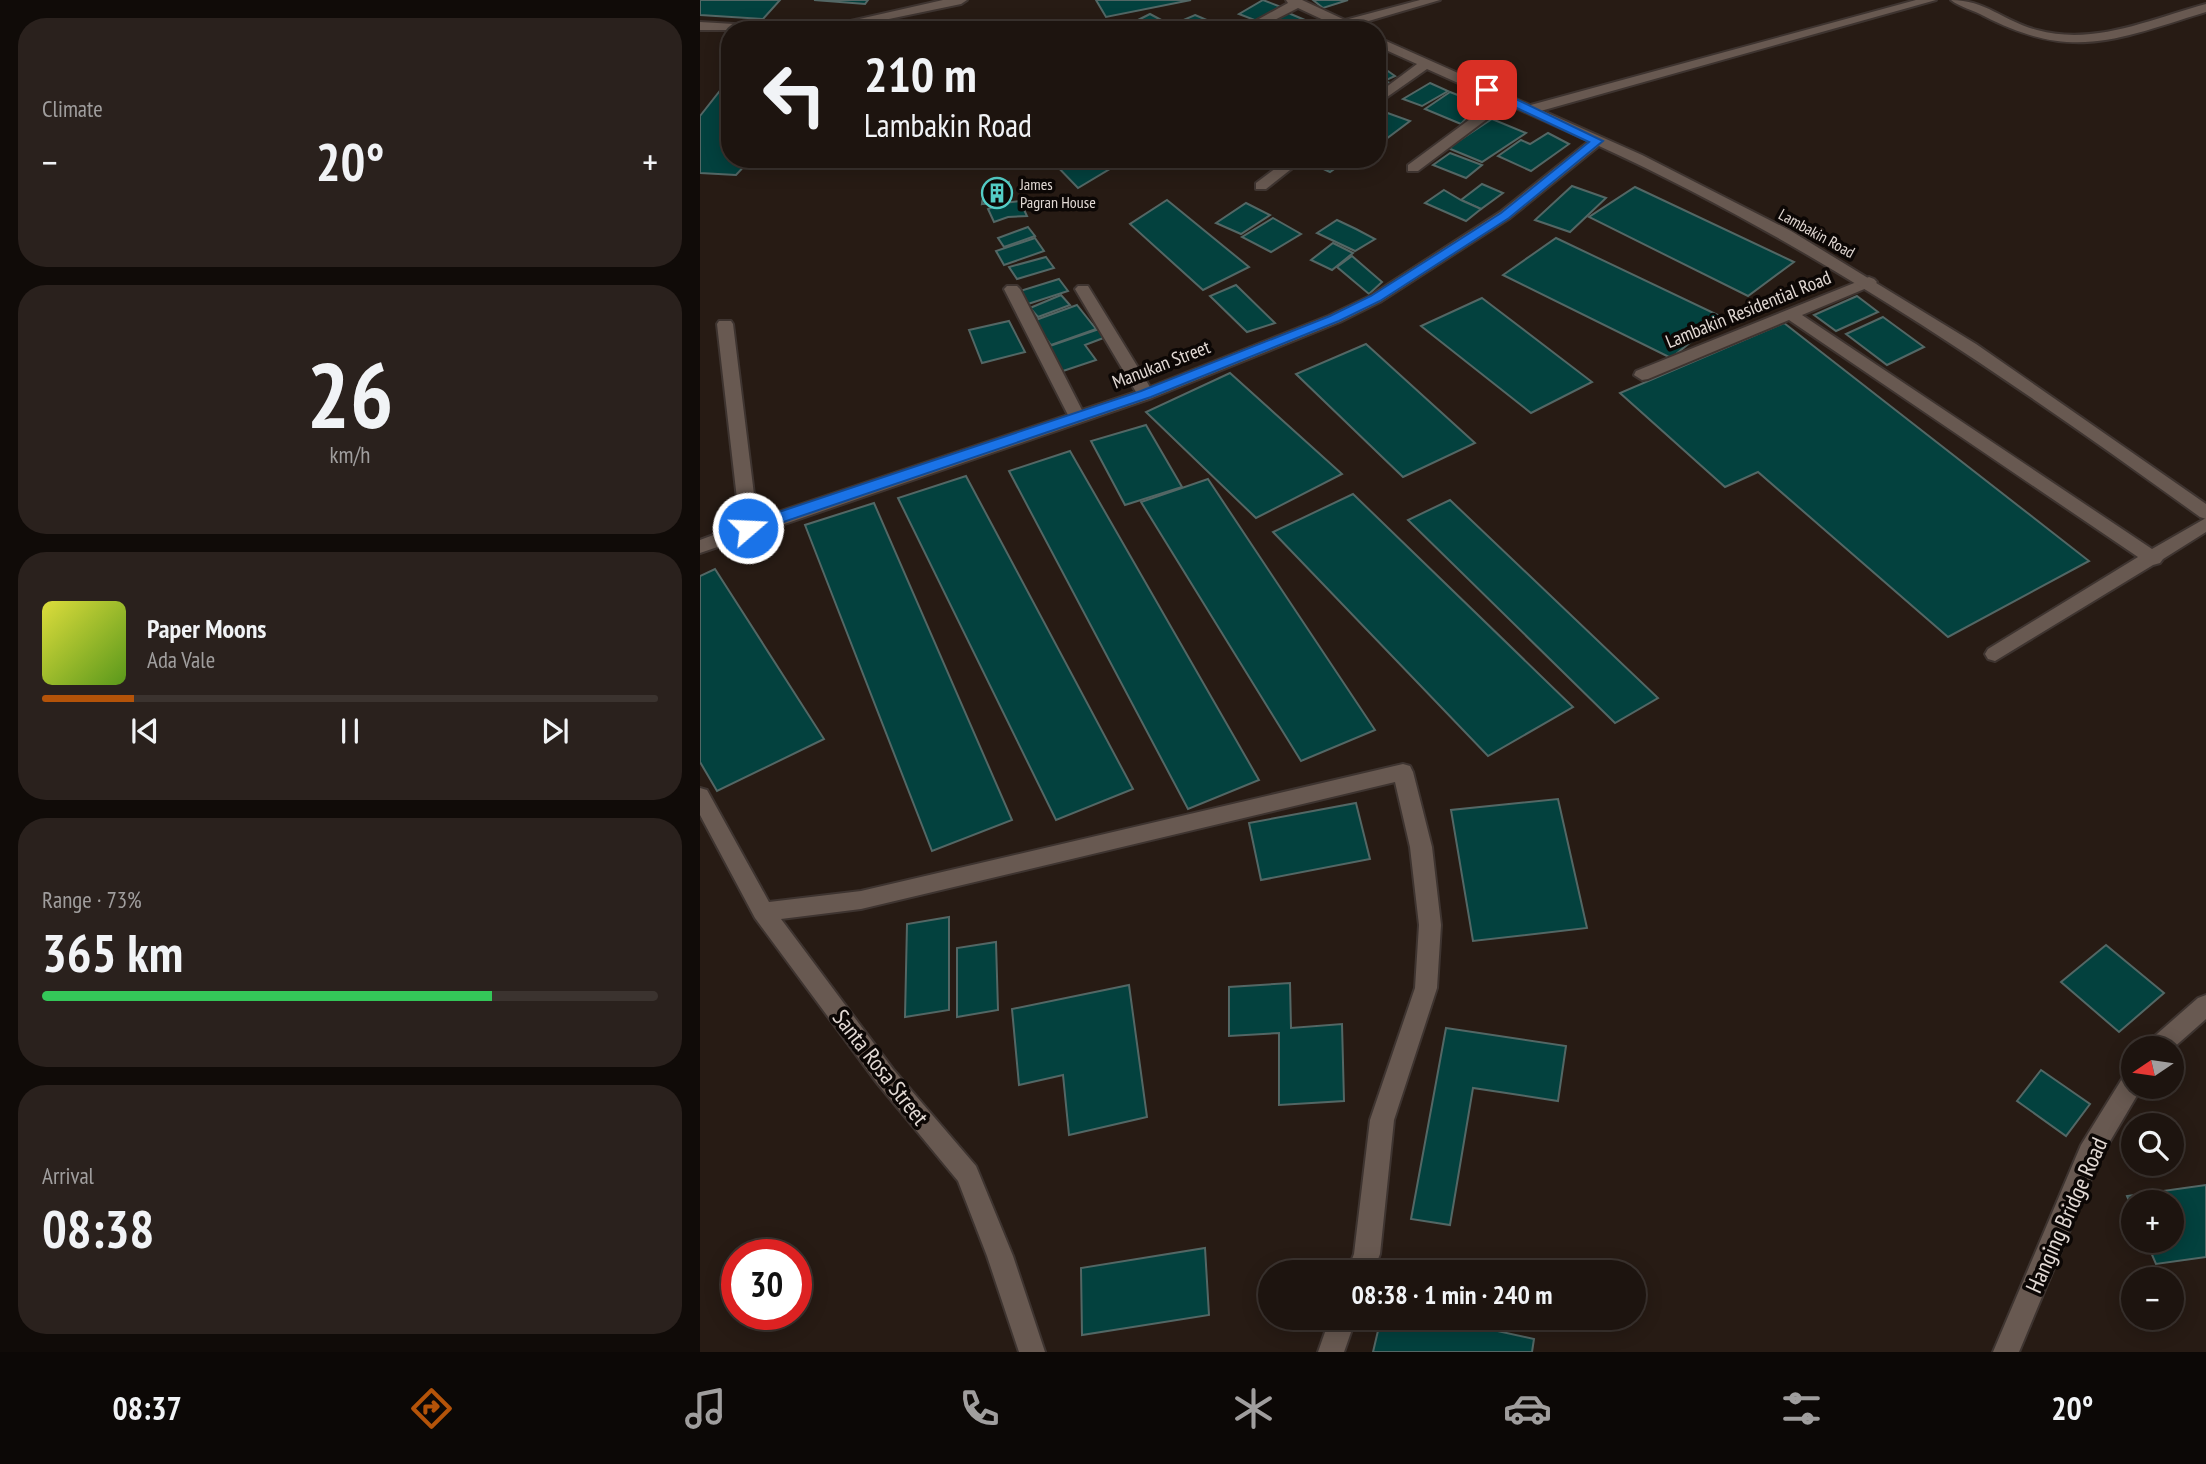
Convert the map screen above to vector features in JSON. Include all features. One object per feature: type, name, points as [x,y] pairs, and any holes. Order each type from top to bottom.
[{"type":"street","points":[[860,21],[961,0]]},
{"type":"street","points":[[1368,21],[1434,0]]},
{"type":"street","points":[[1532,109],[1930,0]]},
{"type":"street","points":[[1957,0],[1972,4],[2027,32],[2072,42],[2094,41],[2206,8]]},
{"type":"street","points":[[1261,21],[1295,1],[1337,21]]},
{"type":"street","points":[[700,26],[721,27]]},
{"type":"street","name":"Lambakin Road","points":[[1386,45],[1532,109],[1722,200],[1869,282],[1965,345],[2206,513]]},
{"type":"street","points":[[1386,94],[1427,64]]},
{"type":"street","points":[[1413,168],[1507,98]]},
{"type":"street","name":"Manukan Street","points":[[700,547],[748,528],[1146,394],[1334,318],[1375,299],[1505,215],[1597,141]]},
{"type":"street","points":[[1261,186],[1285,168]]},
{"type":"street","name":"Lambakin Residential Road","points":[[1642,375],[1869,282]]},
{"type":"street","points":[[1012,289],[1077,417]]},
{"type":"street","points":[[1083,289],[1146,394]]},
{"type":"street","points":[[1791,315],[2154,559]]},
{"type":"street","points":[[725,324],[748,528]]},
{"type":"street","points":[[1995,654],[2154,559],[2206,524]]},
{"type":"street","points":[[763,912],[861,900],[1403,772],[1421,847],[1430,925],[1426,988],[1382,1120],[1365,1260]]},
{"type":"street","name":"Santa Rosa Street","points":[[700,796],[763,912],[885,1076],[967,1174],[1000,1256],[1032,1352]]},
{"type":"street","points":[[2171,1036],[2206,1005]]},
{"type":"street","name":"Hanging Bridge Road","points":[[2006,1352],[2090,1153],[2122,1099]]},
{"type":"street","points":[[1331,1352],[1339,1330]]},
{"type":"building","points":[[700,0],[780,0],[763,19],[700,15]]},
{"type":"building","points":[[814,0],[868,0],[865,4]]},
{"type":"building","points":[[1096,0],[1191,0],[1106,17]]},
{"type":"building","points":[[1263,0],[1281,7],[1257,21],[1239,14]]},
{"type":"building","points":[[1313,0],[1348,0],[1323,8]]},
{"type":"building","points":[[1286,12],[1307,21],[1271,21]]},
{"type":"building","points":[[1150,14],[1163,21],[1136,21]]},
{"type":"building","points":[[1195,15],[1207,20],[1205,21],[1181,21]]},
{"type":"building","points":[[1386,70],[1395,76],[1386,80]]},
{"type":"building","points":[[1386,82],[1396,85],[1386,91]]},
{"type":"building","points":[[1430,83],[1448,91],[1422,106],[1403,99]]},
{"type":"building","points":[[721,89],[721,168],[743,168],[736,175],[700,173],[700,116]]},
{"type":"building","points":[[1450,92],[1486,106],[1469,115],[1461,124],[1425,109]]},
{"type":"building","points":[[1386,112],[1410,121],[1386,139]]},
{"type":"building","points":[[1492,119],[1526,133],[1482,162],[1448,148]]},
{"type":"building","points":[[1548,133],[1569,144],[1531,171],[1498,156],[1521,140],[1530,144]]},
{"type":"building","points":[[1450,153],[1482,165],[1466,178],[1433,165]]},
{"type":"building","points":[[1059,168],[1111,168],[1078,188]]},
{"type":"building","name":"James Pagran House","points":[[1009,182],[1009,200],[982,204],[985,187]]},
{"type":"building","name":"James Pagran House","points":[[1009,182],[1009,200],[982,204],[985,187]]},
{"type":"building","points":[[1482,184],[1503,193],[1481,209],[1461,200]]},
{"type":"building","points":[[1572,186],[1606,198],[1570,232],[1535,220]]},
{"type":"building","points":[[1635,187],[1794,262],[1748,296],[1589,217]]},
{"type":"building","points":[[1444,190],[1481,209],[1466,221],[1425,203]]},
{"type":"building","points":[[1167,200],[1249,267],[1203,290],[1130,224]]},
{"type":"building","points":[[1020,201],[1027,216],[1008,217],[994,222],[988,209]]},
{"type":"building","points":[[1246,203],[1270,215],[1241,234],[1216,223]]},
{"type":"building","points":[[1273,218],[1301,234],[1271,252],[1242,237]]},
{"type":"building","points":[[1337,220],[1375,239],[1355,251],[1317,233]]},
{"type":"building","points":[[1028,227],[1035,236],[1004,247],[998,238]]},
{"type":"building","points":[[1035,238],[1044,251],[1004,265],[996,251]]},
{"type":"building","points":[[1556,238],[1722,317],[1671,358],[1503,275]]},
{"type":"building","points":[[1333,243],[1353,253],[1332,270],[1311,260]]},
{"type":"building","points":[[1352,256],[1382,282],[1369,294],[1337,267]]},
{"type":"building","points":[[1046,257],[1054,268],[1017,279],[1009,267]]},
{"type":"building","points":[[1059,279],[1068,291],[1028,304],[1020,291]]},
{"type":"building","points":[[1236,285],[1275,323],[1247,332],[1210,296]]},
{"type":"building","points":[[1061,295],[1070,305],[1038,317],[1030,308]]},
{"type":"building","points":[[1857,296],[1878,312],[1836,331],[1814,315]]},
{"type":"building","points":[[1482,298],[1592,382],[1531,413],[1421,326]]},
{"type":"building","points":[[1077,305],[1096,329],[1051,345],[1033,321]]},
{"type":"building","points":[[1883,317],[1924,347],[1887,365],[1846,334]]},
{"type":"building","points":[[1009,321],[1025,352],[982,363],[969,330]]},
{"type":"building","points":[[1784,323],[2089,561],[1948,637],[1758,472],[1725,487],[1620,393]]},
{"type":"building","points":[[1099,329],[1106,337],[1085,345],[1096,360],[1060,372],[1044,348]]},
{"type":"building","points":[[1366,344],[1475,443],[1403,477],[1296,374]]},
{"type":"building","points":[[1230,373],[1342,474],[1256,518],[1146,412]]},
{"type":"building","points":[[1146,425],[1182,487],[1125,505],[1091,441]]},
{"type":"building","points":[[1070,451],[1259,780],[1188,809],[1009,471]]},
{"type":"building","points":[[966,476],[1133,789],[1056,820],[898,498]]},
{"type":"building","points":[[1208,479],[1375,730],[1301,761],[1141,502]]},
{"type":"building","points":[[1353,494],[1573,707],[1488,756],[1273,532]]},
{"type":"building","points":[[1450,500],[1658,698],[1615,723],[1408,520]]},
{"type":"building","points":[[874,503],[1012,820],[932,851],[805,525]]},
{"type":"building","points":[[715,569],[824,739],[717,791],[700,762],[700,576]]},
{"type":"building","points":[[1558,799],[1587,928],[1473,941],[1451,810]]},
{"type":"building","points":[[1356,803],[1370,859],[1261,880],[1249,823]]},
{"type":"building","points":[[949,917],[949,1010],[905,1017],[907,924]]},
{"type":"building","points":[[996,942],[998,1010],[957,1017],[957,948]]},
{"type":"building","points":[[2106,945],[2164,993],[2119,1032],[2061,982]]},
{"type":"building","points":[[1290,983],[1291,1028],[1342,1024],[1344,1101],[1279,1105],[1279,1033],[1229,1036],[1229,987]]},
{"type":"building","points":[[1129,985],[1147,1117],[1069,1135],[1063,1075],[1019,1085],[1012,1009]]},
{"type":"building","points":[[1446,1028],[1566,1046],[1558,1101],[1473,1088],[1450,1225],[1411,1219]]},
{"type":"building","points":[[2041,1070],[2090,1104],[2066,1136],[2017,1101]]},
{"type":"building","points":[[2206,1185],[2206,1257],[2156,1264],[2151,1253],[2184,1253],[2184,1190],[2170,1190]]},
{"type":"building","points":[[1205,1248],[1209,1315],[1082,1335],[1081,1268]]},
{"type":"building","points":[[1378,1330],[1493,1330],[1534,1339],[1532,1352],[1373,1352]]},
{"type":"place","name":"James Pagran House","points":[[997,193]]},
{"type":"route","points":[[748,528],[1146,394],[1375,299],[1505,215],[1597,141],[1487,90]]}]
